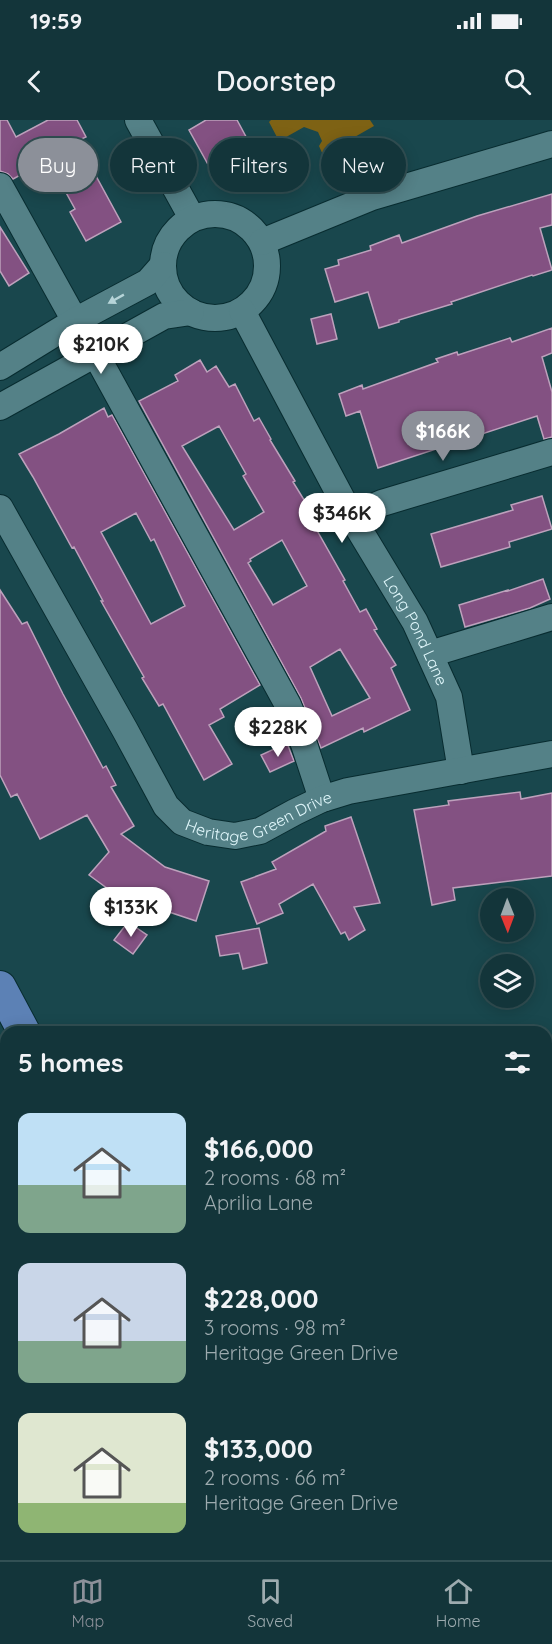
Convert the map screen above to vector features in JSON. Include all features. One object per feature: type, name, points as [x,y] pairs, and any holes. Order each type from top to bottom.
[{"type":"main road","points":[[0,987],[21,1026]]},
{"type":"street","points":[[138,120],[192,218]]},
{"type":"street","points":[[262,242],[372,197],[552,144]]},
{"type":"street","points":[[0,186],[95,353],[288,705],[322,799]]},
{"type":"street","points":[[212,213],[232,216],[250,226],[262,242],[268,263],[265,285],[253,303],[242,311],[212,318],[191,312],[176,300],[166,284],[163,265],[166,246],[177,230],[192,218],[212,213]]},
{"type":"street","points":[[0,367],[75,321],[148,282],[163,265]]},
{"type":"street","name":"Long Pond Lane","points":[[242,311],[351,516],[415,622],[449,697],[460,771]]},
{"type":"street","points":[[0,407],[164,316],[191,312]]},
{"type":"street","points":[[351,516],[382,503],[552,452]]},
{"type":"street","name":"Heritage Green Drive","points":[[0,507],[166,806],[182,822],[208,832],[235,836],[260,831],[322,799],[348,791],[552,754]]},
{"type":"street","points":[[430,654],[552,617]]},
{"type":"shaded area","points":[[271,120],[370,120],[374,126],[353,138],[321,139],[318,132],[304,127],[284,138],[277,138],[269,122]]},
{"type":"building","points":[[0,120],[7,120],[16,137],[48,120],[77,120],[86,137],[18,138],[18,176],[13,179],[0,171]]},
{"type":"building","points":[[206,120],[237,120],[247,138],[209,138],[209,166],[197,144],[197,138],[193,138],[189,130]]},
{"type":"building","points":[[98,180],[121,222],[86,241],[70,212],[75,209],[66,192],[98,192]]},
{"type":"building","points":[[552,194],[552,225],[540,228],[552,270],[379,328],[368,292],[335,302],[325,269],[339,265],[338,260],[371,250],[370,246],[399,235],[402,243],[477,216]]},
{"type":"building","points":[[0,227],[29,273],[9,286],[0,271]]},
{"type":"building","points":[[331,314],[337,339],[317,344],[311,319]]},
{"type":"building","points":[[552,328],[552,353],[542,357],[552,392],[552,437],[544,439],[537,416],[378,468],[360,411],[346,416],[339,394],[362,385],[363,389],[438,362],[436,359],[457,352],[458,355],[510,338],[512,342]]},
{"type":"building","points":[[200,360],[207,372],[216,366],[229,387],[235,384],[254,421],[259,418],[314,516],[310,518],[360,612],[366,609],[377,629],[374,630],[396,665],[391,668],[410,710],[364,732],[363,728],[321,748],[301,698],[139,401],[178,381],[175,375]],"holes":[[[219,426],[246,474],[243,476],[264,512],[234,530],[182,446]],[[282,540],[307,586],[273,605],[248,563],[250,559]],[[340,649],[370,698],[332,716],[310,667]]]},
{"type":"building","points":[[104,408],[108,417],[112,415],[260,685],[220,709],[224,717],[209,725],[232,764],[204,780],[163,704],[159,706],[142,678],[144,677],[101,601],[103,601],[74,547],[72,548],[19,454]],"holes":[[[136,513],[151,541],[154,539],[185,606],[151,624],[101,532]]]},
{"type":"building","points":[[542,496],[552,529],[509,542],[510,547],[441,567],[431,534],[513,510],[511,505]]},
{"type":"building","points":[[543,579],[550,599],[530,608],[465,627],[459,605]]},
{"type":"building","points":[[0,590],[22,624],[27,622],[103,768],[106,766],[116,785],[111,787],[134,826],[121,834],[165,867],[209,881],[196,921],[115,894],[89,875],[109,852],[87,815],[40,839],[17,794],[11,797],[0,775]]},
{"type":"building","points":[[287,743],[294,761],[270,772],[261,755]]},
{"type":"building","points":[[520,792],[521,799],[552,793],[552,876],[453,888],[455,900],[432,905],[414,810],[449,805],[448,801]]},
{"type":"building","points":[[351,817],[380,903],[354,907],[365,930],[349,940],[345,932],[341,934],[313,884],[279,904],[283,913],[257,924],[241,882],[276,869],[272,862],[326,831],[325,826]]},
{"type":"building","points":[[128,922],[147,935],[133,954],[114,940]]},
{"type":"building","points":[[259,928],[267,963],[243,969],[239,953],[220,956],[216,936]]}]
